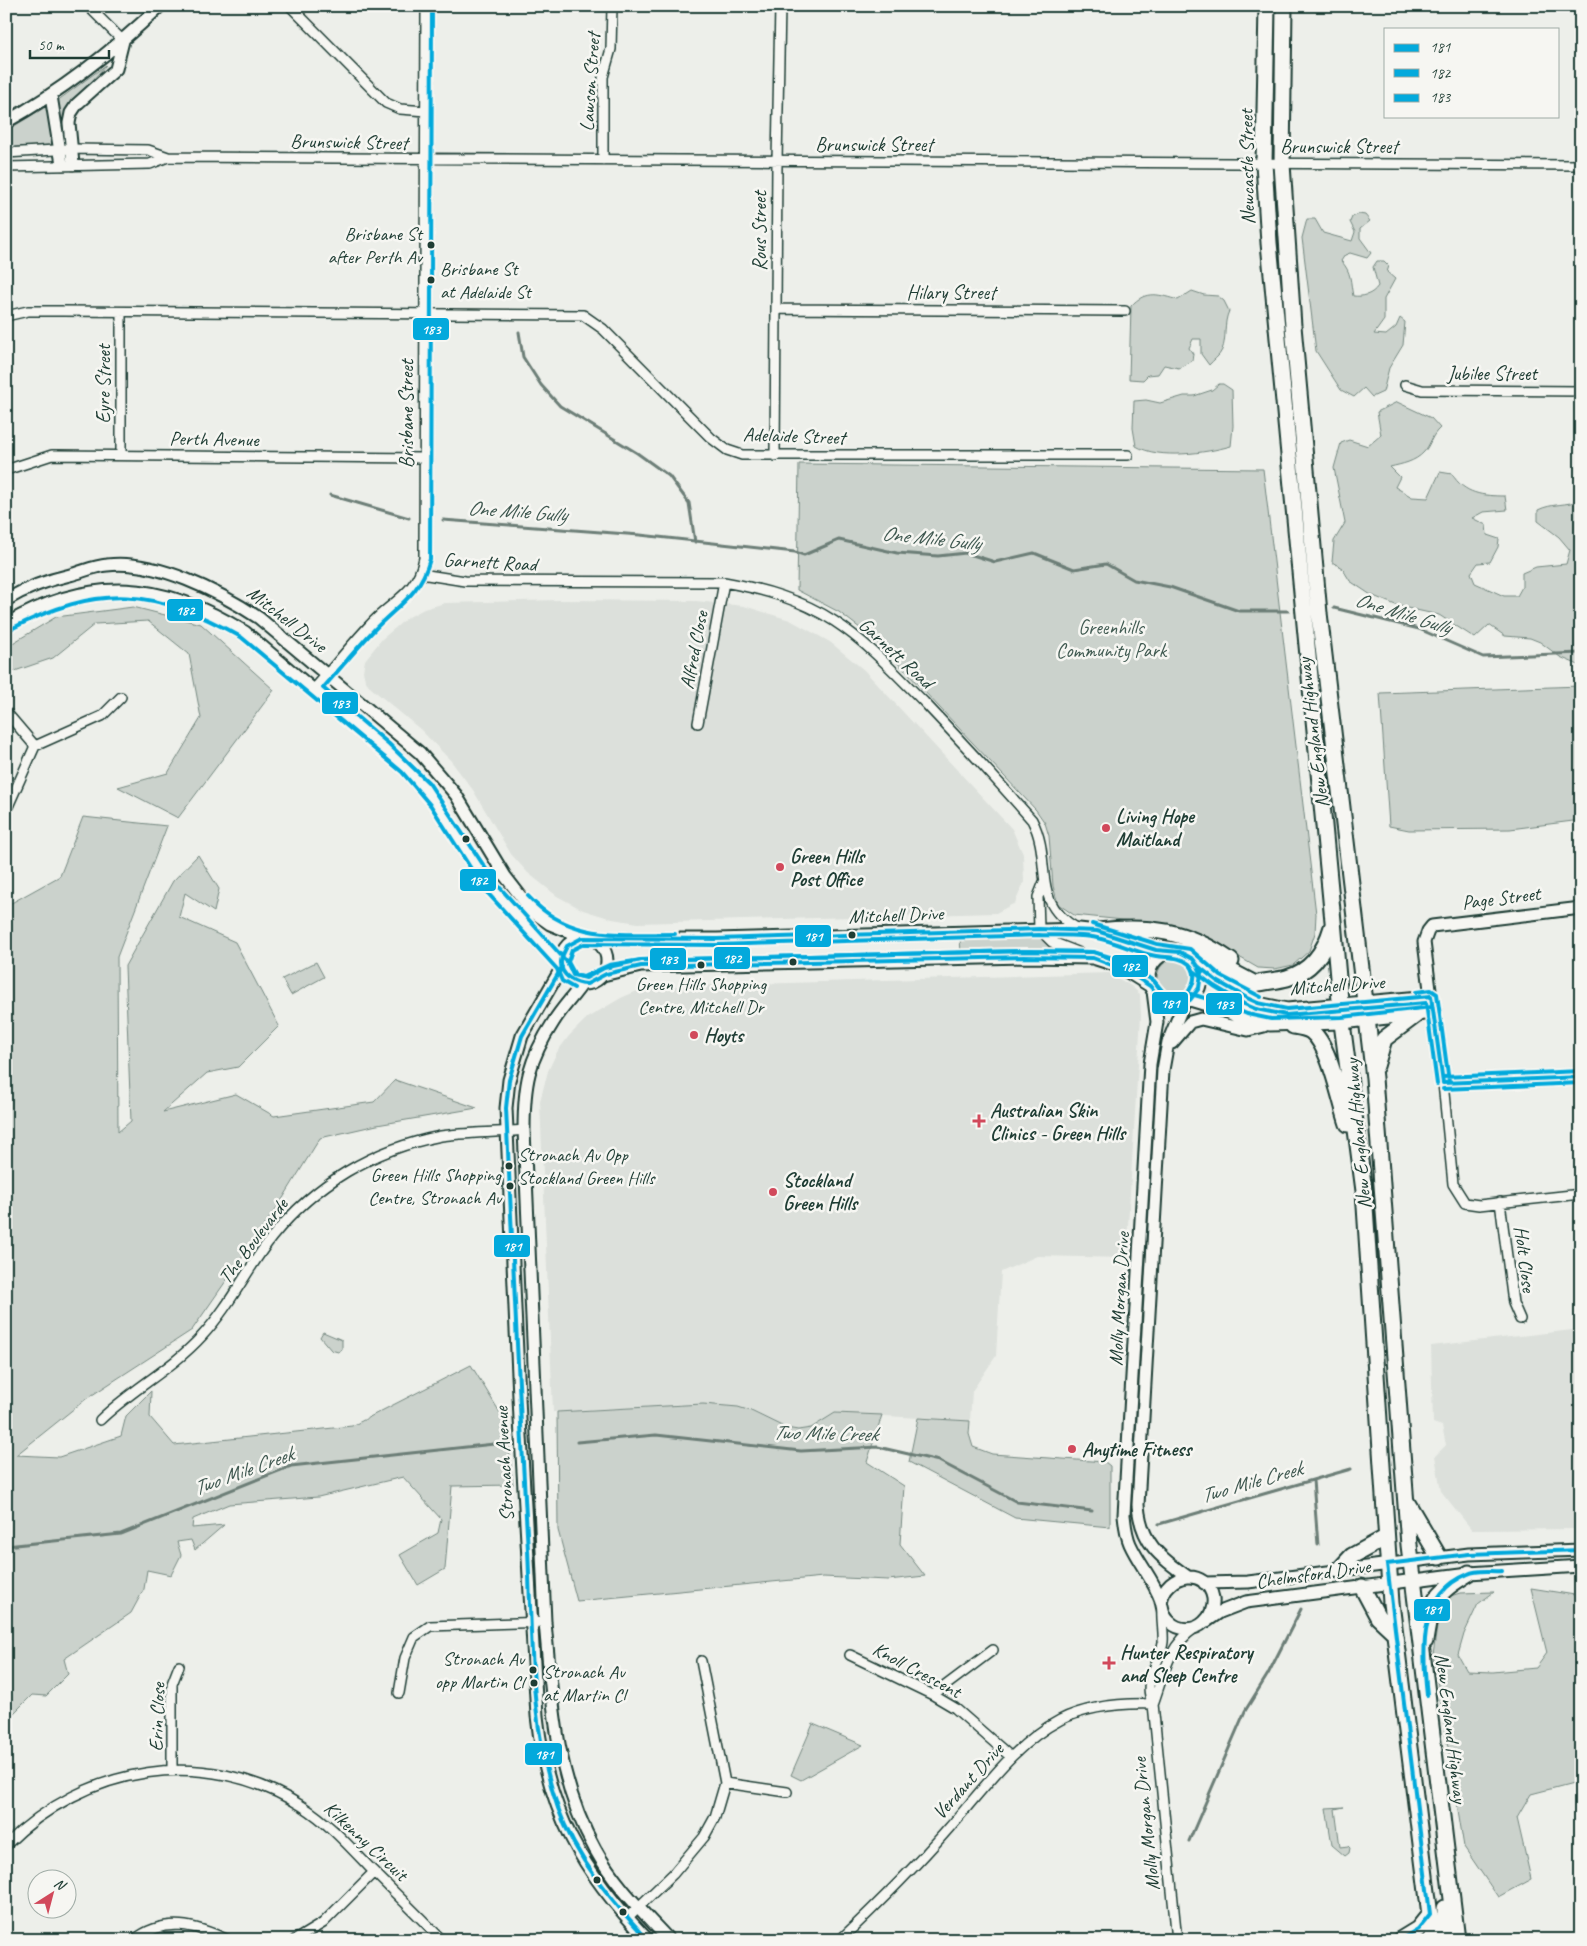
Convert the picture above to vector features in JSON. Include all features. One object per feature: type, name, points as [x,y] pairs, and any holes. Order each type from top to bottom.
[{"type":"highway","name":"Newcastle Street","points":[[1267,6],[1264,163],[1276,326]]},
{"type":"highway","name":"Newcastle Street","points":[[1284,6],[1282,164],[1293,326]]},
{"type":"highway","name":"New England Highway","points":[[1276,326],[1340,1005],[1364,1191],[1387,1564],[1433,1940]]},
{"type":"highway","name":"New England Highway","points":[[1293,326],[1319,614],[1374,1078],[1411,1561],[1457,1940]]},
{"type":"highway","points":[[1187,955],[1202,956],[1255,984],[1267,980],[1287,978],[1308,968],[1324,948],[1333,921]]},
{"type":"highway","points":[[1097,931],[1142,928],[1181,935],[1198,941],[1247,971],[1267,980]]},
{"type":"highway","points":[[1374,1078],[1377,1058],[1384,1039],[1416,1015]]},
{"type":"highway","points":[[1293,1026],[1311,1031],[1321,1042],[1335,1075],[1338,1095],[1358,1154]]},
{"type":"highway","points":[[1405,1500],[1438,1557]]},
{"type":"highway","points":[[1339,1570],[1352,1556],[1385,1538]]},
{"type":"highway","points":[[1422,1657],[1431,1608],[1435,1599],[1447,1587],[1468,1573]]},
{"type":"highway","points":[[1362,1586],[1378,1617],[1394,1632]]},
{"type":"highway","points":[[1442,1940],[1445,1926],[1445,1836]]},
{"type":"highway","points":[[1400,1940],[1418,1929],[1430,1914]]},
{"type":"main road","points":[[6,122],[74,81],[160,6]]},
{"type":"main road","points":[[65,149],[71,113],[77,104],[116,69],[122,41]]},
{"type":"main road","points":[[51,96],[67,164]]},
{"type":"main road","name":"Mitchell Drive","points":[[6,600],[20,592],[60,577],[107,565],[153,568],[199,585],[232,600],[259,618],[396,730],[442,777],[505,876],[532,910],[550,924],[588,939],[717,939],[1079,929],[1097,931],[1169,953]]},
{"type":"main road","name":"Mitchell Drive","points":[[6,624],[28,611],[62,597],[126,589],[159,593],[188,601],[217,614],[245,632],[385,748],[424,787],[489,884],[562,967]]},
{"type":"main road","name":"Page Street","points":[[1431,996],[1424,942],[1428,931],[1438,925],[1581,908]]},
{"type":"main road","points":[[603,975],[606,968],[606,954],[602,946],[588,939],[574,941],[567,946],[563,953],[562,967],[570,979],[582,984],[592,983],[603,975],[631,968],[660,965],[795,964],[1024,957],[1093,958],[1118,966],[1152,988],[1162,1000],[1170,1004],[1187,1001],[1199,988],[1201,981],[1198,966],[1187,955],[1180,952],[1169,953],[1154,962],[1150,972],[1152,988]]},
{"type":"main road","name":"Mitchell Drive","points":[[1198,966],[1233,991],[1258,1003],[1288,1009],[1431,996]]},
{"type":"main road","name":"Stronach Avenue","points":[[562,967],[544,1001],[527,1026],[514,1056],[509,1080],[506,1132],[538,1730],[549,1781],[566,1830],[579,1855],[604,1892],[648,1940]]},
{"type":"main road","name":"Stronach Avenue","points":[[582,984],[550,1028],[530,1069],[524,1090],[524,1130],[545,1622],[552,1696],[564,1773],[577,1812],[595,1850],[614,1879],[669,1940]]},
{"type":"main road","name":"Molly Morgan Drive","points":[[1152,988],[1157,1022],[1150,1064],[1124,1515],[1130,1544],[1142,1563],[1171,1624],[1179,1627],[1200,1625],[1210,1616],[1213,1598],[1204,1582],[1188,1576],[1158,1554],[1150,1544],[1139,1519],[1138,1505],[1165,1056],[1172,1030],[1187,1001]]},
{"type":"main road","points":[[1431,996],[1433,1014]]},
{"type":"main road","name":"Mitchell Drive","points":[[1187,1001],[1220,1008],[1244,1020],[1270,1025],[1293,1026],[1342,1023],[1433,1014]]},
{"type":"main road","points":[[1165,1056],[1180,1031],[1190,1022],[1196,1020],[1213,1020],[1248,1030],[1270,1025]]},
{"type":"main road","name":"Chelmsford Drive","points":[[1204,1582],[1243,1582],[1438,1557],[1581,1550]]},
{"type":"main road","name":"Chelmsford Drive","points":[[1200,1625],[1220,1612],[1246,1602],[1468,1573],[1581,1566]]},
{"type":"main road","name":"Molly Morgan Drive","points":[[1161,1606],[1166,1587],[1172,1581],[1188,1576]]},
{"type":"street","points":[[88,6],[122,41]]},
{"type":"street","points":[[290,6],[386,103],[400,109],[426,111]]},
{"type":"street","name":"Brisbane Street","points":[[421,574],[424,558],[426,6]]},
{"type":"street","name":"Lawson Street","points":[[603,160],[604,77],[611,49],[612,6]]},
{"type":"street","name":"Rous Street","points":[[776,456],[777,161],[780,6]]},
{"type":"street","name":"Brunswick Street","points":[[6,153],[65,149],[148,150],[168,158]]},
{"type":"street","name":"Brunswick Street","points":[[6,167],[67,164],[150,164],[168,158],[1581,164]]},
{"type":"street","name":"Hilary Street","points":[[776,309],[1125,311]]},
{"type":"street","points":[[6,316],[28,311],[424,314]]},
{"type":"street","name":"Eyre Street","points":[[121,312],[121,455]]},
{"type":"street","name":"Adelaide Street","points":[[424,314],[583,315],[603,329],[710,438],[727,450],[742,456],[1128,454]]},
{"type":"street","name":"Jubilee Street","points":[[1405,385],[1422,390],[1581,391]]},
{"type":"street","name":"Perth Avenue","points":[[6,470],[52,455],[424,458]]},
{"type":"street","points":[[314,690],[377,616],[404,596],[421,574]]},
{"type":"street","name":"Garnett Road","points":[[421,574],[465,581],[724,582],[759,588],[795,600],[833,620],[859,638],[949,729],[1032,820],[1040,835],[1044,882],[1053,908],[1058,916],[1079,929]]},
{"type":"street","name":"Alfred Close","points":[[698,723],[724,582]]},
{"type":"street","points":[[6,811],[35,746],[102,716],[120,697]]},
{"type":"street","points":[[6,712],[35,746]]},
{"type":"street","name":"Garnett Road","points":[[1039,929],[1038,897],[1044,882]]},
{"type":"street","points":[[1039,929],[1052,942],[1093,958]]},
{"type":"street","points":[[1433,1014],[1443,1083],[1452,1184],[1464,1203],[1479,1205],[1581,1194]]},
{"type":"street","points":[[1443,1083],[1581,1077]]},
{"type":"street","name":"The Boulevarde","points":[[100,1420],[120,1401],[168,1368],[203,1335],[222,1312],[271,1238],[294,1211],[323,1186],[356,1165],[391,1150],[441,1136],[524,1130]]},
{"type":"street","name":"Holt Close","points":[[1500,1202],[1513,1303],[1520,1319]]},
{"type":"street","name":"Molly Morgan Drive","points":[[1161,1606],[1162,1642],[1148,1693],[1153,1704],[1177,1940]]},
{"type":"street","points":[[399,1693],[406,1658],[414,1637],[421,1630],[430,1626],[545,1622]]},
{"type":"street","name":"Molly Morgan Drive","points":[[1153,1704],[1171,1653],[1183,1636],[1200,1625]]},
{"type":"street","points":[[933,1695],[993,1650]]},
{"type":"street","name":"Knoll Crescent","points":[[850,1655],[933,1695],[954,1708],[1012,1757]]},
{"type":"street","points":[[627,1918],[674,1874],[704,1837],[715,1817],[725,1783],[701,1661]]},
{"type":"street","name":"Erin Close","points":[[172,1770],[172,1684],[179,1666]]},
{"type":"street","name":"Verdant Drive","points":[[840,1940],[903,1878],[1012,1757],[1038,1733],[1062,1719],[1088,1710],[1128,1703],[1153,1704]]},
{"type":"street","name":"Kilkenny Circuit","points":[[6,1845],[21,1830],[60,1802],[98,1783],[133,1774],[172,1770],[214,1774],[258,1785],[302,1806],[335,1832],[442,1940]]},
{"type":"street","points":[[725,1783],[787,1792]]},
{"type":"street","points":[[295,1940],[323,1923],[374,1872]]},
{"type":"street","points":[[134,1940],[144,1932],[165,1924],[189,1924],[228,1940]]},
{"type":"shaded area","points":[[559,600],[696,601],[744,606],[790,620],[830,642],[864,670],[1012,829],[1023,854],[1024,882],[1015,903],[996,913],[638,923],[612,919],[583,910],[557,896],[528,873],[511,854],[473,790],[451,761],[421,730],[371,688],[365,680],[363,671],[365,660],[382,639],[407,618],[424,609],[445,603]]},
{"type":"shaded area","name":"Stockland Green Hills","points":[[1109,973],[1131,986],[1140,994],[1141,1016],[1126,1258],[1037,1256],[1001,1272],[996,1356],[972,1391],[970,1421],[835,1413],[811,1428],[798,1430],[786,1428],[751,1411],[738,1407],[703,1404],[553,1412],[540,1101],[548,1071],[557,1052],[569,1036],[587,1018],[621,998],[644,988]]},
{"type":"shaded area","points":[[1581,1329],[1581,1529],[1472,1530],[1441,1491],[1435,1456],[1446,1445],[1442,1426],[1433,1423],[1431,1346]]},
{"type":"green space","points":[[106,65],[73,103],[64,139],[62,140],[57,101]]},
{"type":"green space","points":[[47,106],[53,145],[6,150],[6,131]]},
{"type":"green space","points":[[1359,214],[1365,215],[1370,221],[1360,229],[1360,238],[1371,253],[1367,258],[1350,253],[1345,255],[1341,261],[1349,273],[1353,296],[1367,295],[1376,289],[1378,286],[1373,267],[1377,261],[1384,261],[1389,266],[1387,272],[1395,279],[1384,299],[1384,320],[1374,334],[1386,335],[1396,327],[1400,318],[1405,322],[1403,345],[1389,368],[1383,392],[1372,397],[1364,388],[1354,397],[1341,390],[1316,351],[1302,238],[1307,219],[1315,219],[1323,233],[1352,241],[1355,232],[1350,222],[1352,217]]},
{"type":"green space","points":[[1192,291],[1204,295],[1218,296],[1224,301],[1229,311],[1222,350],[1219,355],[1209,365],[1201,354],[1201,339],[1193,339],[1189,348],[1193,354],[1192,361],[1179,368],[1164,365],[1158,374],[1148,375],[1143,380],[1129,379],[1131,306],[1142,297],[1148,295],[1159,295],[1178,300]]},
{"type":"green space","points":[[1219,384],[1223,384],[1232,390],[1233,426],[1231,446],[1196,453],[1170,454],[1157,453],[1136,446],[1133,428],[1134,401],[1146,400],[1160,403],[1184,396],[1194,396],[1212,390]]},
{"type":"green space","points":[[1397,402],[1431,418],[1440,428],[1426,449],[1417,458],[1390,467],[1400,477],[1395,487],[1412,497],[1428,498],[1440,472],[1452,474],[1468,490],[1482,494],[1505,496],[1507,510],[1483,512],[1472,518],[1486,525],[1487,535],[1499,539],[1498,547],[1490,562],[1478,563],[1471,573],[1475,583],[1504,596],[1517,596],[1522,587],[1522,573],[1536,567],[1566,564],[1570,550],[1559,537],[1538,521],[1538,510],[1581,500],[1581,666],[1560,657],[1540,642],[1530,638],[1505,636],[1489,625],[1475,638],[1439,615],[1398,606],[1371,595],[1350,581],[1342,568],[1332,562],[1334,541],[1345,523],[1334,468],[1341,443],[1349,440],[1368,446],[1381,435],[1377,412]]},
{"type":"green space","name":"Greenhills Community Park","points":[[799,464],[1263,469],[1316,914],[1315,933],[1309,951],[1293,965],[1275,969],[1258,968],[1203,936],[1163,924],[1074,915],[1058,904],[1053,886],[1049,836],[1045,823],[1036,810],[892,657],[865,632],[839,612],[797,590]]},
{"type":"green space","points":[[133,607],[201,624],[274,690],[178,818],[118,787],[168,773],[201,718],[189,654],[148,621],[95,624],[53,658],[6,674],[6,647],[56,617]]},
{"type":"green space","points":[[1581,686],[1581,820],[1510,829],[1409,830],[1389,826],[1380,693]]},
{"type":"green space","points":[[83,817],[167,826],[117,957],[118,1132],[131,1121],[125,966],[173,881],[198,855],[219,889],[214,912],[185,893],[179,917],[235,942],[279,1026],[238,1067],[207,1073],[163,1112],[236,1094],[274,1116],[374,1102],[395,1080],[477,1108],[377,1125],[320,1138],[280,1203],[192,1330],[86,1399],[16,1455],[59,1457],[121,1436],[126,1416],[151,1391],[150,1417],[174,1445],[352,1426],[471,1365],[507,1424],[513,1485],[452,1486],[445,1569],[418,1585],[400,1555],[438,1533],[441,1519],[403,1477],[318,1497],[229,1504],[193,1519],[192,1528],[224,1525],[195,1550],[191,1540],[177,1542],[181,1555],[171,1575],[147,1570],[144,1589],[131,1613],[64,1659],[68,1674],[46,1696],[32,1695],[6,1721],[6,906],[60,876]]},
{"type":"green space","points":[[1038,936],[1055,949],[1052,952],[961,954],[960,938]]},
{"type":"green space","points":[[1176,959],[1189,965],[1195,978],[1189,991],[1176,997],[1163,991],[1157,978],[1163,965]]},
{"type":"green space","points":[[316,962],[324,977],[291,995],[282,979]]},
{"type":"green space","points":[[323,1332],[342,1340],[342,1349],[338,1352],[331,1350],[320,1337]]},
{"type":"green space","points":[[703,1404],[738,1407],[751,1411],[786,1428],[798,1430],[811,1428],[835,1413],[882,1415],[867,1462],[904,1486],[900,1544],[925,1576],[888,1580],[823,1577],[577,1601],[558,1530],[557,1412]]},
{"type":"green space","points":[[918,1418],[970,1421],[969,1434],[973,1447],[992,1454],[1105,1462],[1110,1466],[1110,1527],[1015,1518],[909,1462]]},
{"type":"green space","points":[[1531,1588],[1581,1596],[1581,1781],[1531,1794],[1517,1818],[1531,1879],[1498,1897],[1464,1847],[1433,1655],[1441,1599],[1460,1593],[1494,1592],[1478,1604],[1464,1634],[1458,1655],[1467,1671],[1493,1672],[1536,1668],[1547,1653]]},
{"type":"green space","points":[[813,1724],[863,1745],[801,1780],[791,1775]]},
{"type":"green space","points":[[1344,1807],[1335,1809],[1340,1847],[1348,1846],[1350,1848],[1349,1853],[1345,1856],[1332,1845],[1326,1808]]},
{"type":"waterway","points":[[519,332],[523,357],[541,385],[560,406],[637,453],[669,476],[689,503],[695,542]]},
{"type":"waterway","name":"One Mile Gully","points":[[330,495],[409,518]]},
{"type":"waterway","name":"One Mile Gully","points":[[443,520],[640,535],[795,552],[804,555],[839,540],[897,553],[938,556],[966,553],[995,562],[1034,553],[1074,569],[1106,564],[1134,580],[1170,587],[1239,611],[1288,611]]},
{"type":"waterway","name":"One Mile Gully","points":[[1334,608],[1419,629],[1483,657],[1581,653]]},
{"type":"waterway","name":"Two Mile Creek","points":[[577,1442],[656,1435],[801,1451],[878,1447],[939,1461],[1017,1502],[1092,1511]]},
{"type":"waterway","name":"Two Mile Creek","points":[[6,1546],[121,1534],[291,1466],[494,1444]]},
{"type":"waterway","name":"Two Mile Creek","points":[[1159,1524],[1351,1469]]},
{"type":"waterway","points":[[1313,1480],[1318,1545]]},
{"type":"waterway","points":[[1189,1841],[1245,1711],[1268,1674],[1301,1609]]},
{"type":"transit line","name":"183","points":[[432,6],[430,559],[426,571],[414,591],[374,630],[323,688],[389,744],[429,783],[494,881],[567,962],[573,975],[583,977],[609,965],[641,960],[1024,951],[1093,952],[1120,960],[1139,971],[1154,981],[1165,994],[1178,997],[1191,994],[1222,1003],[1247,1014],[1271,1019],[1342,1017],[1432,1007]]},
{"type":"transit line","name":"182","points":[[9,630],[71,604],[126,597],[153,601],[181,609],[241,637],[402,772],[431,806],[484,889],[557,969],[562,981],[574,988]]},
{"type":"transit line","name":"183","points":[[528,896],[544,911],[560,921],[578,928],[614,934],[675,934]]},
{"type":"transit line","name":"183","points":[[1092,924],[1157,944],[1190,949],[1221,976],[1261,997]]},
{"type":"transit line","name":"181","points":[[1039,929],[1097,931],[1156,950],[1180,952],[1193,959],[1198,966],[1201,973],[1199,988],[1190,1000],[1184,1003],[1170,1003],[1162,1000],[1150,986],[1127,971],[1093,958],[1024,957],[641,966],[606,974],[587,984],[578,983],[570,978],[561,967],[562,956],[567,946],[582,938],[717,939],[1039,929]]},
{"type":"transit line","name":"182","points":[[1039,935],[1090,937],[1149,955],[1182,960],[1189,964],[1194,972],[1193,984],[1186,995],[1171,997],[1165,995],[1154,981],[1130,966],[1094,952],[1024,951],[641,960],[604,968],[586,978],[575,975],[568,962],[572,950],[584,944],[717,945],[1039,935]]},
{"type":"transit line","name":"181","points":[[1198,966],[1217,981],[1247,998],[1258,1003],[1287,1009],[1431,996],[1443,1083]]},
{"type":"transit line","name":"181","points":[[562,967],[522,1036],[509,1080],[506,1108],[534,1680],[542,1745],[558,1808],[566,1827],[585,1862],[608,1895],[648,1940]]},
{"type":"transit line","name":"182","points":[[1194,971],[1214,986],[1244,1004],[1256,1009],[1286,1015],[1426,1003],[1437,1084]]},
{"type":"transit line","name":"183","points":[[1416,992],[1431,990],[1437,994],[1449,1082]]},
{"type":"transit line","name":"183","points":[[1443,1077],[1581,1071]]},
{"type":"transit line","name":"181","points":[[1443,1083],[1581,1077]]},
{"type":"transit line","name":"182","points":[[1443,1089],[1581,1083]]},
{"type":"transit line","name":"181","points":[[1400,1940],[1418,1929],[1430,1914],[1387,1564],[1469,1554],[1581,1550]]},
{"type":"transit line","name":"181","points":[[1427,1695],[1424,1660],[1427,1626],[1432,1609],[1440,1595],[1452,1583],[1472,1572],[1502,1571]]},
{"type":"place","name":"Brisbane St after Perth Av","points":[[431,245]]},
{"type":"place","name":"Brisbane St at Adelaide St","points":[[431,280]]},
{"type":"place","name":"Living Hope Maitland","points":[[1106,828]]},
{"type":"place","name":"Green Hills Post Office","points":[[780,867]]},
{"type":"place","name":"Green Hills Shopping Centre, Mitchell Dr","points":[[701,965]]},
{"type":"place","name":"Hoyts","points":[[694,1035]]},
{"type":"place","name":"Australian Skin Clinics - Green Hills","points":[[979,1121]]},
{"type":"place","name":"Stronach Av Opp Stockland Green Hills","points":[[509,1166]]},
{"type":"place","name":"Green Hills Shopping Centre, Stronach Av","points":[[510,1186]]},
{"type":"place","name":"Stockland Green Hills","points":[[773,1192]]},
{"type":"place","name":"Anytime Fitness","points":[[1072,1449]]},
{"type":"place","name":"Hunter Respiratory and Sleep Centre","points":[[1109,1663]]},
{"type":"place","name":"Stronach Av opp Martin Cl","points":[[533,1670]]},
{"type":"place","name":"Stronach Av at Martin Cl","points":[[534,1683]]}]
